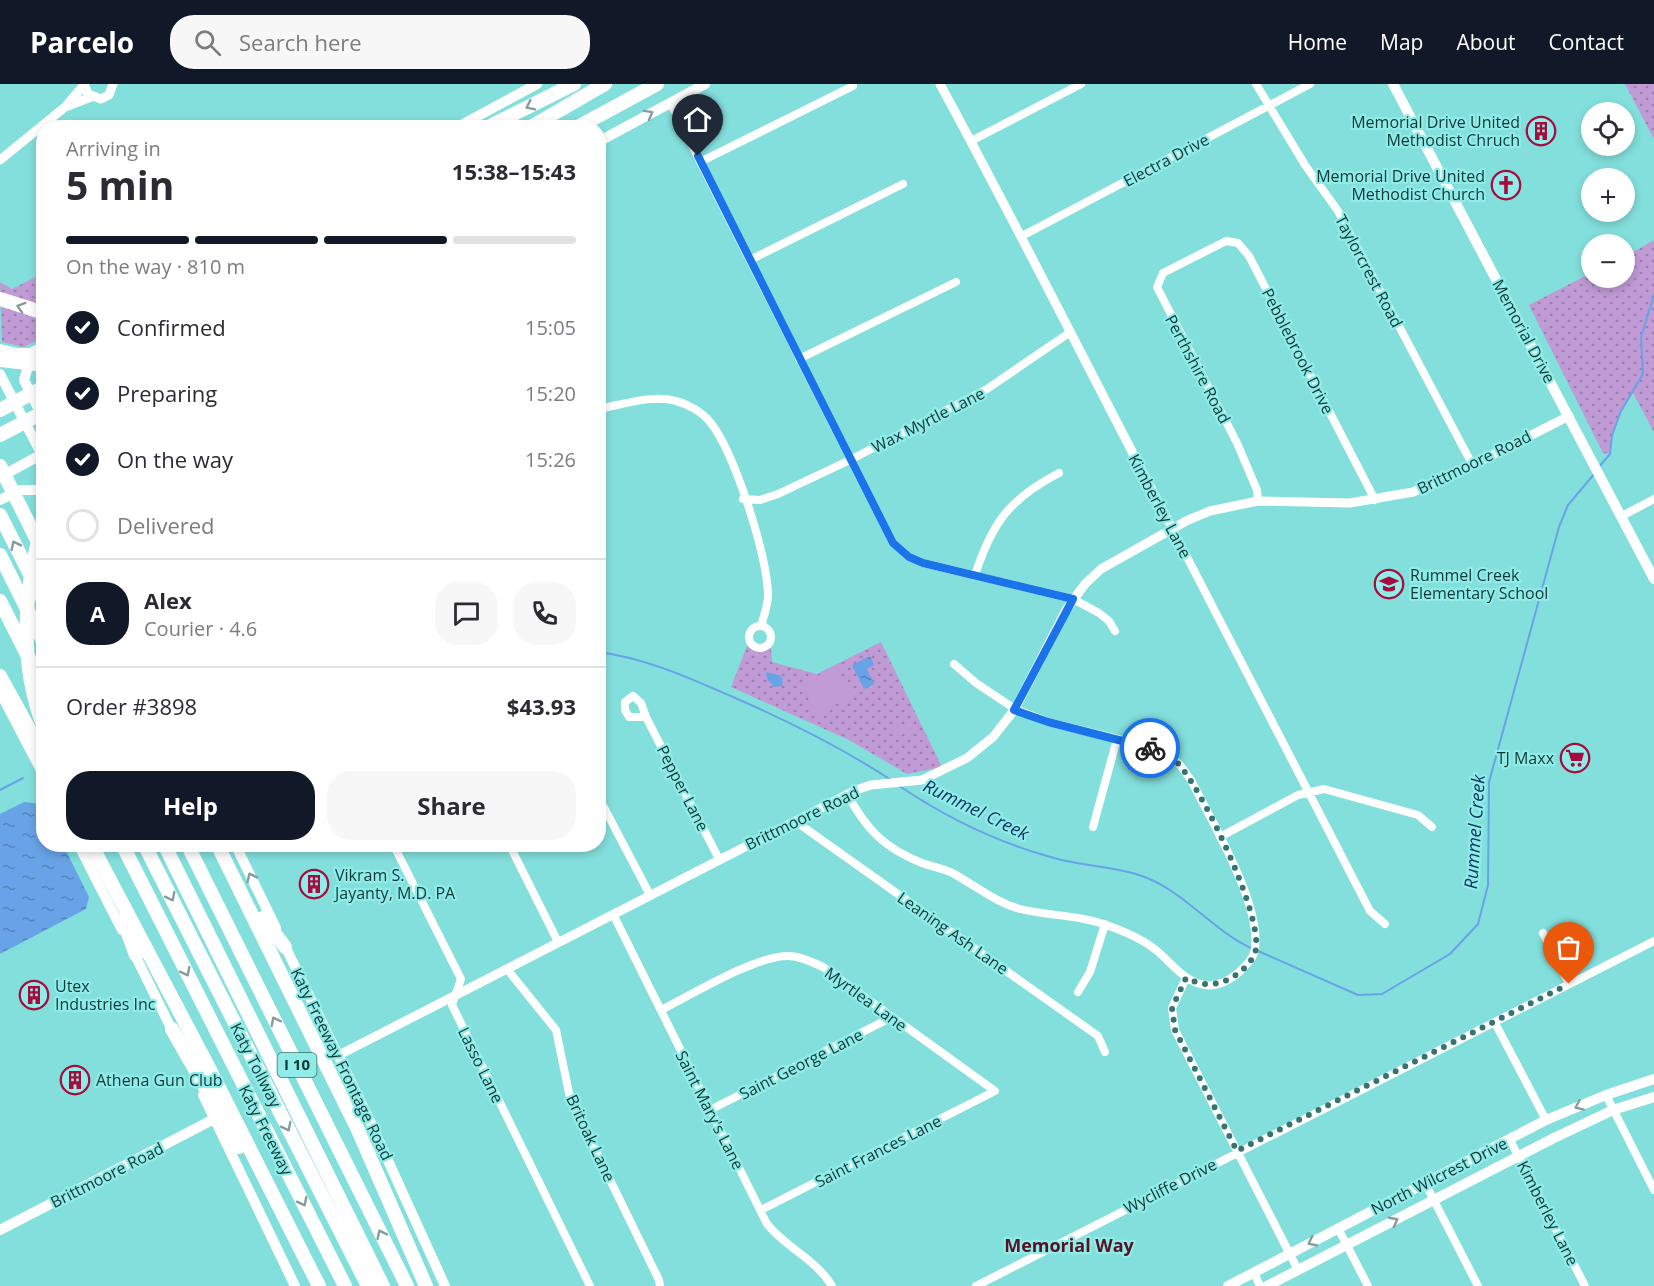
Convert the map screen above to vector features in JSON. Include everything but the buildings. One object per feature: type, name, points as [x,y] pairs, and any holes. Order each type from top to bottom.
[{"type":"highway","points":[[502,120],[574,84]]},
{"type":"highway","points":[[543,120],[605,84]]},
{"type":"highway","points":[[591,120],[657,84]]},
{"type":"highway","points":[[606,120],[662,84]]},
{"type":"highway","points":[[0,299],[36,310]]},
{"type":"highway","points":[[0,360],[36,364]]},
{"type":"highway","points":[[0,410],[36,391]]},
{"type":"highway","points":[[0,435],[36,416]]},
{"type":"highway","points":[[0,466],[36,538]]},
{"type":"highway","points":[[2,520],[36,586]]},
{"type":"highway","points":[[36,554],[30,580],[26,626],[31,682],[36,700]]},
{"type":"highway","points":[[0,555],[36,627]]},
{"type":"highway","points":[[0,568],[36,587]]},
{"type":"highway","points":[[0,601],[36,672]]},
{"type":"highway","points":[[12,625],[36,686]]},
{"type":"highway","points":[[0,676],[36,741]]},
{"type":"highway","points":[[95,852],[140,949],[321,1286]]},
{"type":"highway","points":[[100,852],[140,949]]},
{"type":"highway","name":"Katy Freeway","points":[[126,852],[345,1286]]},
{"type":"highway","name":"Katy Tollway","points":[[148,852],[368,1286]]},
{"type":"highway","name":"Katy Tollway","points":[[168,852],[383,1286]]},
{"type":"highway","name":"I 10","points":[[191,852],[407,1286]]},
{"type":"highway","points":[[221,852],[358,1130],[426,1286]]},
{"type":"highway","points":[[222,852],[270,931],[285,947]]},
{"type":"highway","points":[[172,1029],[321,1286]]},
{"type":"main road","points":[[471,120],[537,84]]},
{"type":"main road","points":[[606,138],[705,84]]},
{"type":"main road","name":"Memorial Drive","points":[[1393,84],[1654,579]]},
{"type":"main road","points":[[0,349],[17,353],[32,353]]},
{"type":"main road","points":[[0,372],[36,351]]},
{"type":"main road","points":[[0,372],[36,352]]},
{"type":"main road","points":[[32,353],[24,380],[36,404]]},
{"type":"main road","points":[[0,372],[36,442]]},
{"type":"main road","points":[[0,478],[36,460]]},
{"type":"main road","points":[[0,500],[20,490],[36,490]]},
{"type":"main road","points":[[0,692],[36,761]]},
{"type":"main road","points":[[83,852],[140,949],[172,1029],[295,1286]]},
{"type":"main road","name":"Katy Freeway Frontage Road","points":[[239,852],[339,1055],[445,1286]]},
{"type":"main road","name":"North Wilcrest Drive","points":[[1228,1286],[1546,1120],[1654,1078]]},
{"type":"main road","name":"North Wilcrest Drive","points":[[1267,1286],[1613,1110],[1654,1097]]},
{"type":"main road","name":"Brittmoore Road","points":[[0,1230],[214,1119]]},
{"type":"street","points":[[65,107],[91,98],[105,98],[112,91],[113,84]]},
{"type":"street","name":"Kimberley Lane","points":[[940,84],[1022,236],[1069,333],[1370,911],[1385,924]]},
{"type":"street","points":[[971,141],[1081,84]]},
{"type":"street","name":"Taylorcrest Road","points":[[1256,84],[1305,165],[1338,211],[1472,464]]},
{"type":"street","name":"Electra Drive","points":[[1022,236],[1310,84]]},
{"type":"street","points":[[49,120],[65,107],[84,85],[91,98]]},
{"type":"street","points":[[700,162],[853,86]]},
{"type":"street","points":[[670,102],[886,533],[900,551],[923,563],[1073,599],[1100,613],[1115,631]]},
{"type":"street","points":[[0,160],[36,131]]},
{"type":"street","points":[[750,260],[903,184]]},
{"type":"street","name":"Pebblebrook Drive","points":[[1198,255],[1226,241],[1238,243],[1244,249],[1375,500]]},
{"type":"street","name":"Perthshire Road","points":[[1198,255],[1163,273],[1157,287],[1237,443],[1257,490],[1258,501]]},
{"type":"street","points":[[799,359],[956,282]]},
{"type":"street","name":"Wax Myrtle Lane","points":[[743,499],[760,500],[778,494],[850,460],[987,389],[1069,333]]},
{"type":"street","points":[[606,408],[666,399],[691,407],[711,423],[739,479],[743,499],[766,570],[768,597],[761,626]]},
{"type":"street","name":"Brittmoore Road","points":[[339,1055],[848,794],[871,785],[933,777],[977,750],[993,737],[1014,710],[1073,599],[1101,569],[1172,528],[1210,511],[1258,501],[1306,504],[1375,500],[1413,492],[1569,416]]},
{"type":"street","points":[[975,575],[986,542],[1007,508],[1040,482],[1059,473]]},
{"type":"street","points":[[1622,516],[1654,499]]},
{"type":"street","points":[[848,794],[863,822],[890,848],[954,873],[1018,909],[1105,924],[1156,950],[1186,978],[1206,985],[1220,984],[1234,977],[1252,958],[1256,941],[1246,894],[1191,780],[1180,765],[1168,754],[1048,722],[1014,710],[954,664]]},
{"type":"street","name":"Pepper Lane","points":[[646,717],[719,859]]},
{"type":"street","points":[[1093,828],[1117,739]]},
{"type":"street","points":[[1220,837],[1308,791],[1324,789],[1418,815],[1432,827]]},
{"type":"street","points":[[606,811],[650,895]]},
{"type":"street","name":"Leaning Ash Lane","points":[[795,821],[1098,1036],[1105,1052]]},
{"type":"street","name":"Lasso Lane","points":[[397,852],[461,979],[458,994],[452,1005],[590,1286]]},
{"type":"street","points":[[513,852],[558,942]]},
{"type":"street","name":"Saint Mary's Lane","points":[[613,914],[761,1210],[777,1236],[820,1269],[832,1286]]},
{"type":"street","points":[[1078,992],[1090,972],[1105,924]]},
{"type":"street","points":[[1543,933],[1569,984]]},
{"type":"street","name":"Wycliffe Drive","points":[[976,1286],[1237,1151],[1654,941]]},
{"type":"street","name":"Myrtlea Lane","points":[[661,1010],[762,961],[790,956],[823,967],[994,1091]]},
{"type":"street","name":"Britoak Lane","points":[[507,969],[556,1030],[570,1098],[659,1283],[668,1286]]},
{"type":"street","points":[[1186,978],[1172,1008],[1175,1030],[1298,1270]]},
{"type":"street","name":"Saint George Lane","points":[[710,1110],[892,1017]]},
{"type":"street","points":[[1495,1023],[1546,1120]]},
{"type":"street","name":"Saint Frances Lane","points":[[761,1210],[994,1091]]},
{"type":"street","points":[[1606,1095],[1654,1190]]},
{"type":"street","name":"Kimberley Lane","points":[[1510,1140],[1585,1286]]},
{"type":"street","points":[[1425,1183],[1478,1286]]},
{"type":"street","points":[[1338,1228],[1368,1286]]},
{"type":"street","points":[[1254,1273],[1260,1286]]},
{"type":"shaded area","points":[[1625,84],[1654,84],[1654,139],[1635,102]]},
{"type":"shaded area","points":[[1654,240],[1654,432],[1633,393],[1617,422],[1610,454],[1603,453],[1529,305],[1581,278],[1581,288],[1635,288],[1635,251]]},
{"type":"shaded area","points":[[36,277],[36,341],[24,347],[2,342],[0,282],[12,289]]},
{"type":"shaded area","points":[[881,642],[942,767],[907,774],[849,740],[731,687],[747,646],[758,652],[771,648],[772,662],[817,674]]},
{"type":"shaded area","points":[[837,666],[852,696],[819,713],[815,712],[802,684]]},
{"type":"shaded area","points":[[907,723],[911,730],[895,739],[891,731]]},
{"type":"water","points":[[870,656],[874,665],[867,669],[874,684],[864,689],[852,665]]},
{"type":"water","points":[[766,672],[779,675],[783,679],[782,686],[774,687],[767,679]]},
{"type":"water","points":[[24,802],[36,803],[36,852],[66,852],[89,897],[86,909],[0,954],[0,814]]},
{"type":"waterway","name":"Rummel Creek","points":[[1598,468],[1610,454],[1612,435],[1621,411],[1643,374],[1641,337],[1654,295]]},
{"type":"waterway","name":"Rummel Creek","points":[[1258,951],[1358,995],[1382,994],[1450,954],[1478,924],[1488,885],[1489,782],[1559,527],[1568,505],[1595,473]]},
{"type":"waterway","name":"Rummel Creek","points":[[606,653],[633,659],[684,676],[774,715],[853,756],[891,780]]},
{"type":"waterway","name":"Rummel Creek","points":[[0,790],[23,778]]},
{"type":"waterway","name":"Rummel Creek","points":[[898,785],[934,808],[1013,845],[1064,861],[1128,872],[1155,881],[1238,941],[1253,949]]},
{"type":"way so far","points":[[1150,748],[1168,754],[1191,780],[1236,867],[1246,894],[1251,917],[1256,941],[1256,949],[1252,958],[1234,977],[1220,984],[1206,985],[1186,978],[1174,998],[1172,1008],[1175,1030],[1237,1151],[1569,984]]},
{"type":"place","name":"Memorial Drive United Methodist Chruch","points":[[1541,131]]},
{"type":"place","name":"Memorial Drive United Methodist Church","points":[[1506,185]]},
{"type":"place","name":"Rummel Creek Elementary School","points":[[1389,584]]},
{"type":"place","name":"TJ Maxx","points":[[1575,758]]},
{"type":"place","name":"Vikram S. Jayanty, M.D. PA","points":[[314,884]]},
{"type":"place","name":"Utex Industries Inc","points":[[34,995]]},
{"type":"place","name":"Athena Gun Club","points":[[75,1080]]},
{"type":"district","name":"Memorial Way","points":[[1069,1246]]},
{"type":"route","points":[[698,156],[893,543],[909,557],[923,563],[1073,599],[1014,710],[1048,722],[1150,748]]}]
